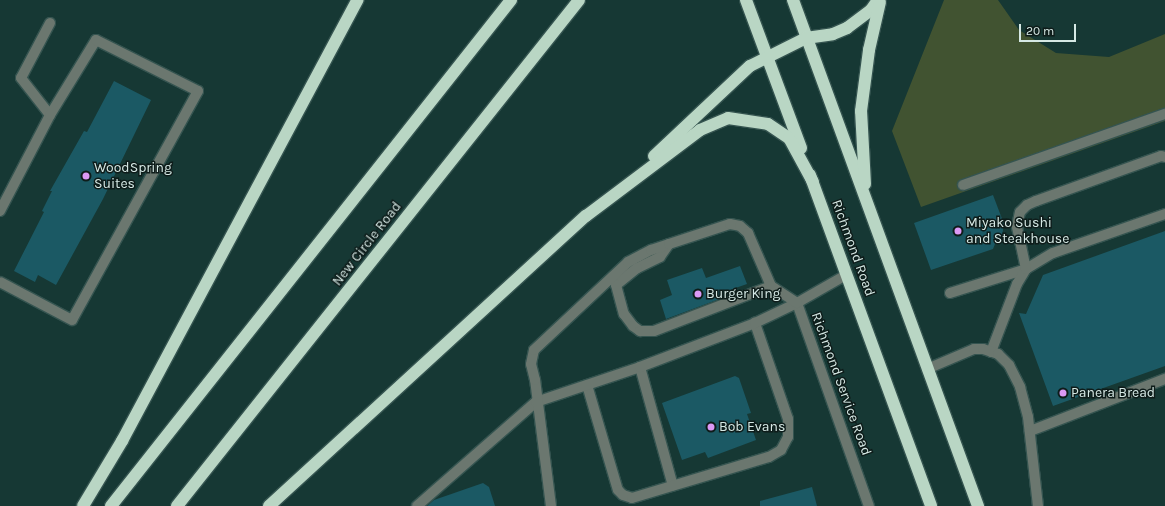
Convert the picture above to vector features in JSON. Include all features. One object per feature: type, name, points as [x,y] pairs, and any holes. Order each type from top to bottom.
[{"type":"highway","points":[[83,506],[122,441],[357,0]]},
{"type":"highway","points":[[111,506],[511,0]]},
{"type":"highway","name":"New Circle Road","points":[[178,506],[579,0]]},
{"type":"highway","name":"Richmond Road","points":[[746,0],[931,506]]},
{"type":"highway","name":"Richmond Road","points":[[792,0],[978,506]]},
{"type":"highway","points":[[269,506],[605,202],[750,66],[767,56],[806,38],[833,34],[847,28],[871,10],[880,0]]},
{"type":"highway","points":[[867,203],[861,111],[869,50],[880,0]]},
{"type":"highway","points":[[605,202],[700,130],[728,118],[761,123],[779,130],[789,138],[813,182]]},
{"type":"street","points":[[50,23],[21,78],[50,115]]},
{"type":"street","points":[[0,282],[72,320],[198,90],[96,40],[50,115],[1,206]]},
{"type":"street","points":[[963,185],[1165,114]]},
{"type":"street","points":[[991,352],[1017,284],[1026,269],[1017,227],[1020,212],[1027,205],[1161,156],[1165,157]]},
{"type":"street","points":[[950,294],[1026,269],[1053,253],[1165,214]]},
{"type":"street","points":[[417,506],[536,402],[640,367],[755,323],[796,303],[771,286],[748,233],[740,226],[730,224],[651,250],[628,262],[534,350],[531,364],[535,380],[536,402],[551,506]]},
{"type":"street","points":[[669,244],[660,257],[637,268],[616,285],[624,314],[633,326],[640,331],[654,331],[771,286]]},
{"type":"street","name":"Richmond Service Road","points":[[846,274],[796,303],[869,506]]},
{"type":"street","points":[[587,385],[618,490],[623,495],[632,498],[769,457],[781,450],[788,437],[788,419],[755,323]]},
{"type":"street","points":[[927,369],[974,349],[991,352],[1004,358],[1010,365],[1020,387],[1030,431],[1038,506]]},
{"type":"street","points":[[640,367],[673,486]]},
{"type":"street","points":[[1030,431],[1165,379]]},
{"type":"green space","points":[[944,0],[998,0],[1019,30],[1056,53],[1109,57],[1165,34],[1165,121],[921,207],[892,131]]},
{"type":"building","name":"WoodSpring Suites","points":[[114,81],[151,100],[103,199],[56,285],[38,275],[35,282],[14,271],[44,212],[42,211],[52,191],[50,191],[84,131],[87,132]]},
{"type":"building","points":[[993,195],[1004,224],[1001,242],[995,244],[993,249],[931,270],[914,223]]},
{"type":"building","points":[[1165,231],[1165,366],[1053,406],[1019,313],[1026,314],[1043,275]]},
{"type":"building","name":"Burger King","points":[[740,266],[747,284],[724,292],[725,297],[666,319],[660,300],[672,295],[667,280],[702,268],[706,278]]},
{"type":"building","name":"Bob Evans","points":[[735,376],[739,378],[751,413],[747,414],[756,440],[708,458],[705,452],[682,460],[662,403]]},
{"type":"building","points":[[483,483],[489,487],[495,506],[427,506],[434,500]]},
{"type":"building","points":[[812,487],[817,506],[760,506],[760,501]]},
{"type":"place","name":"WoodSpring Suites","points":[[86,176]]},
{"type":"place","name":"Miyako Sushi and Steakhouse","points":[[958,231]]},
{"type":"place","name":"Burger King","points":[[698,294]]},
{"type":"place","name":"Panera Bread","points":[[1063,393]]},
{"type":"place","name":"Bob Evans","points":[[711,427]]}]
